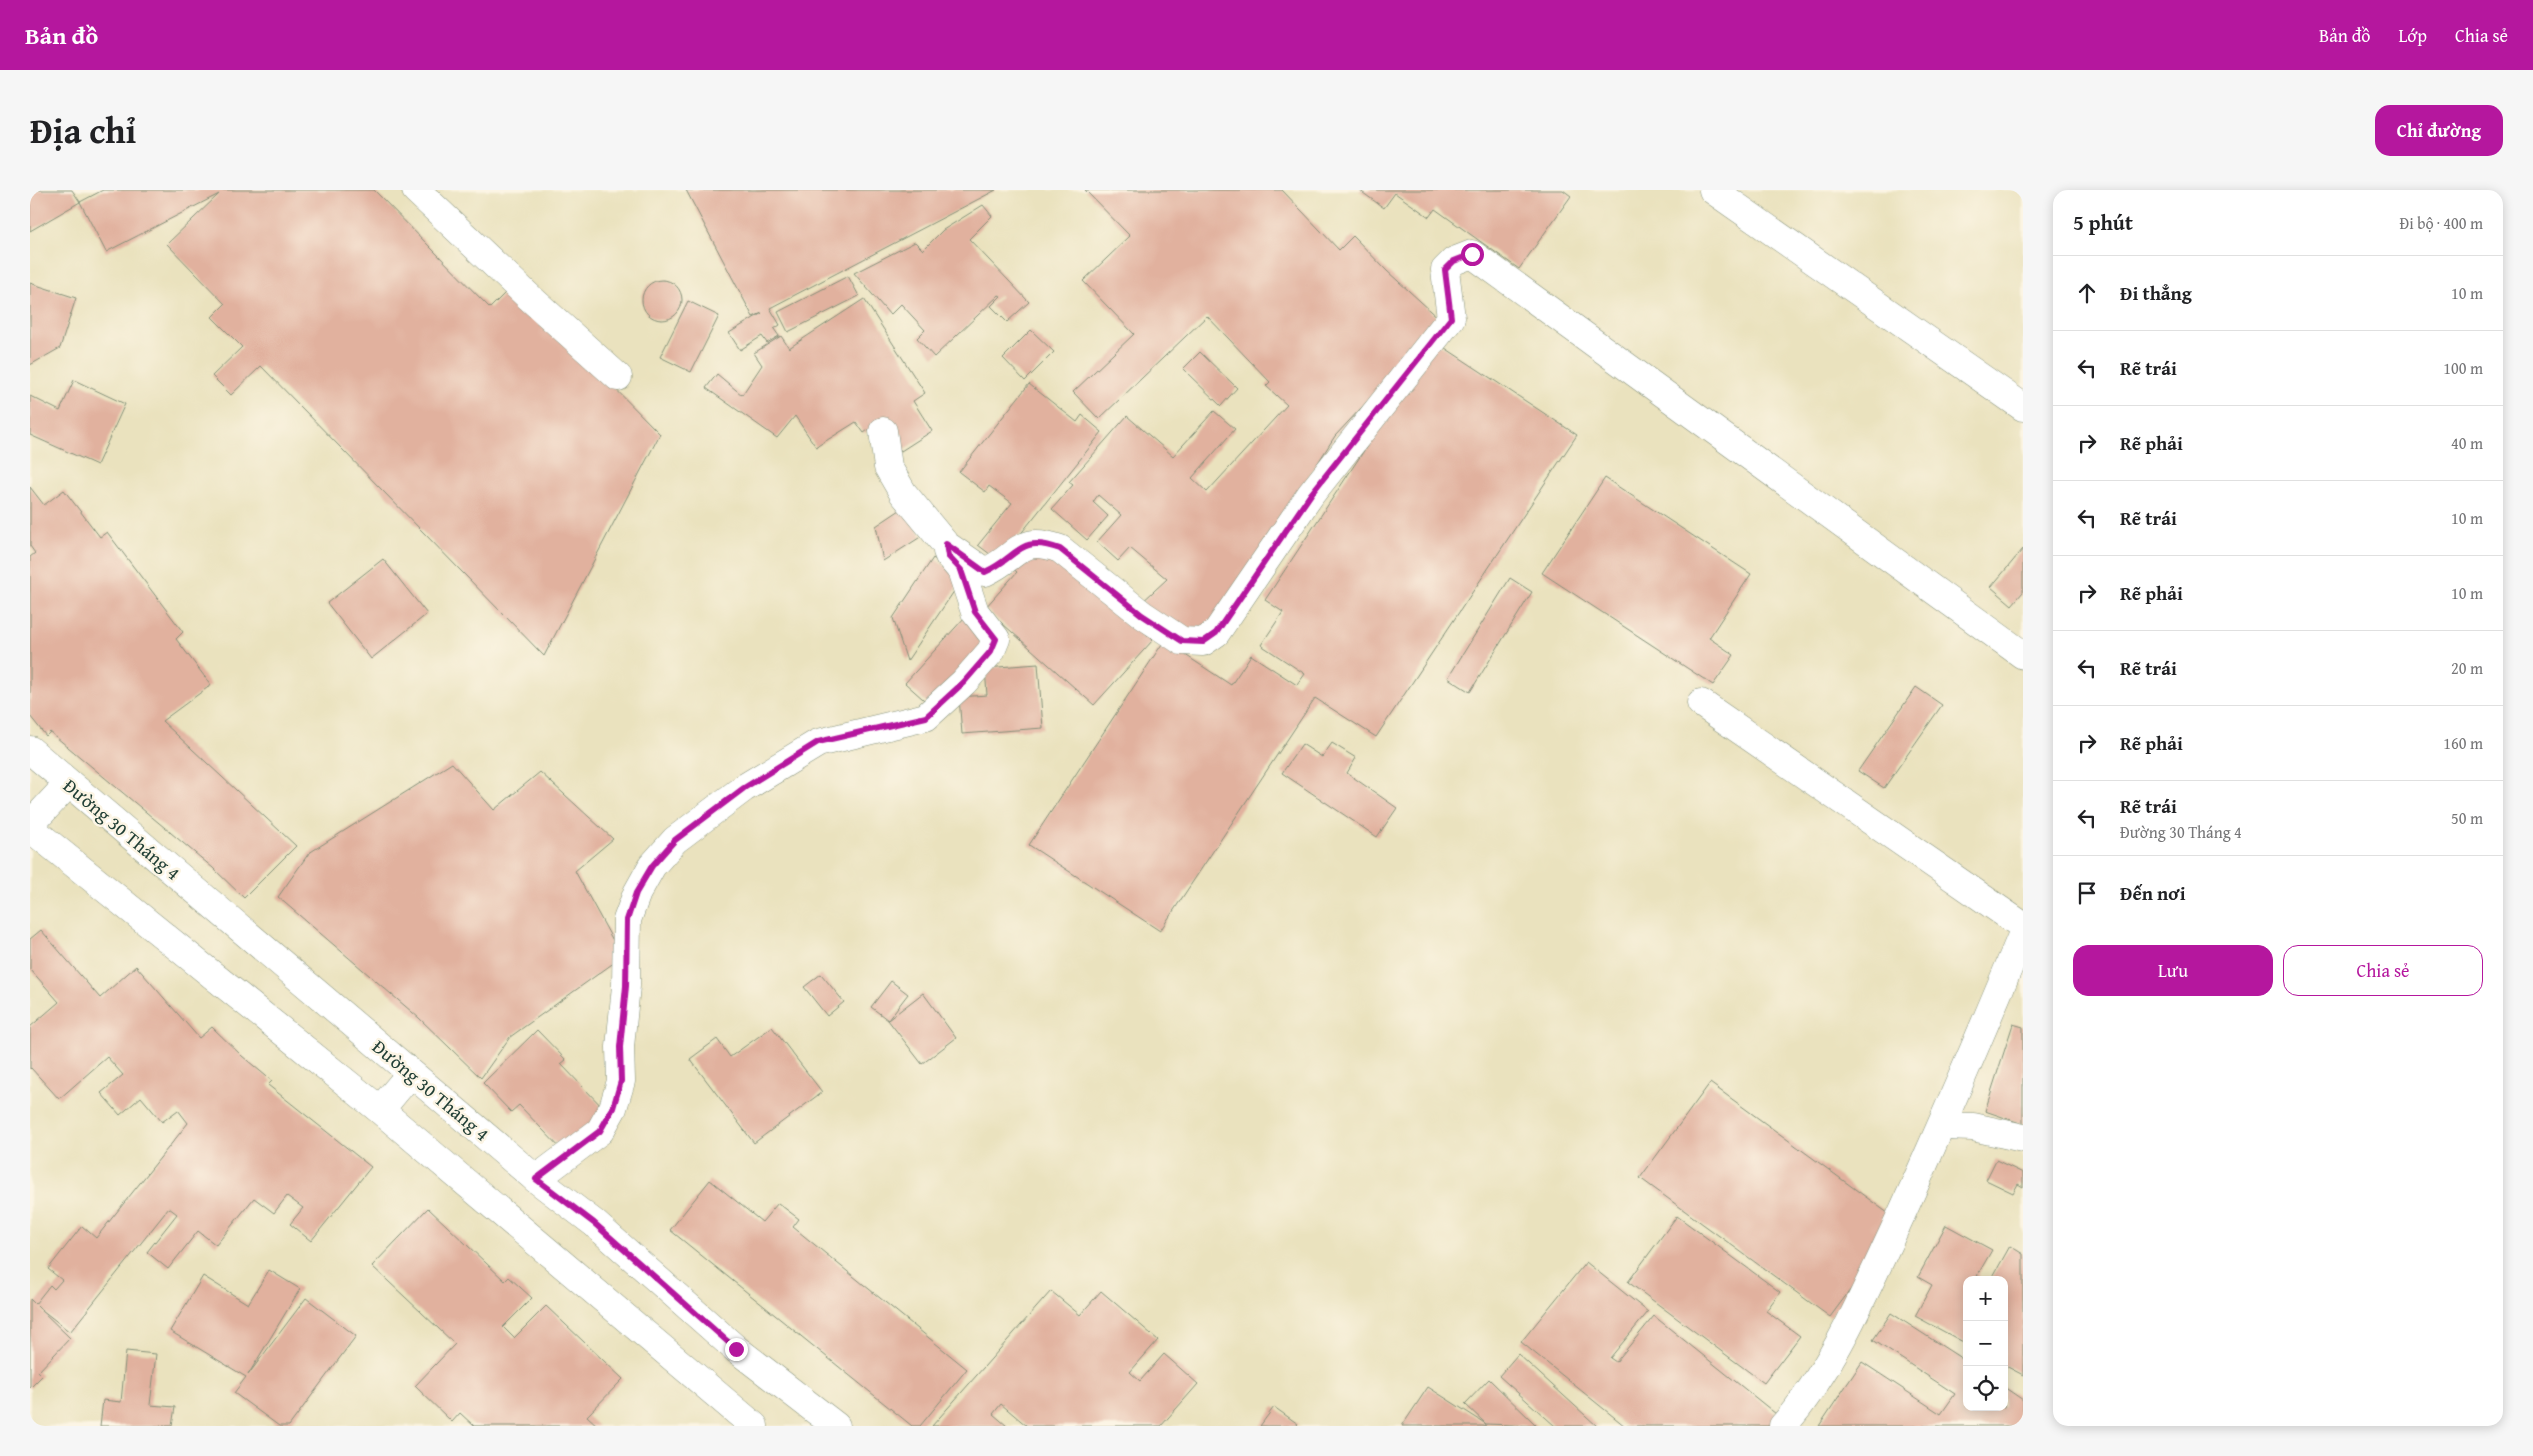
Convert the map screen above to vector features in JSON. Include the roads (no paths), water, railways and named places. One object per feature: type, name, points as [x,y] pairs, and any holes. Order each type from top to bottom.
[{"type":"street","points":[[416,190],[618,377]]},
{"type":"street","points":[[1713,190],[2023,406]]},
{"type":"street","points":[[883,431],[888,467],[903,493],[946,544],[985,572],[996,567],[1030,542],[1045,544],[1060,549],[1142,615],[1182,641],[1203,642],[1216,633],[1311,494],[1451,318],[1445,270],[1454,261],[1472,254],[2023,655]]},
{"type":"street","points":[[536,1179],[600,1131],[613,1108],[621,1081],[620,1047],[626,986],[627,920],[636,893],[652,866],[675,840],[744,788],[818,742],[926,717],[964,682],[993,648],[996,639],[975,612],[961,570],[948,556],[946,544]]},
{"type":"street","points":[[1700,703],[2023,926]]},
{"type":"street","name":"Đường 30 Tháng 4","points":[[30,750],[536,1179],[594,1223],[736,1349],[836,1426]]},
{"type":"street","points":[[68,784],[30,826],[380,1110],[754,1426]]},
{"type":"street","points":[[1783,1426],[1806,1399],[1862,1299],[1943,1126],[2023,933]]},
{"type":"street","points":[[380,1110],[411,1073]]},
{"type":"street","points":[[1943,1126],[1973,1127],[2023,1138]]}]
